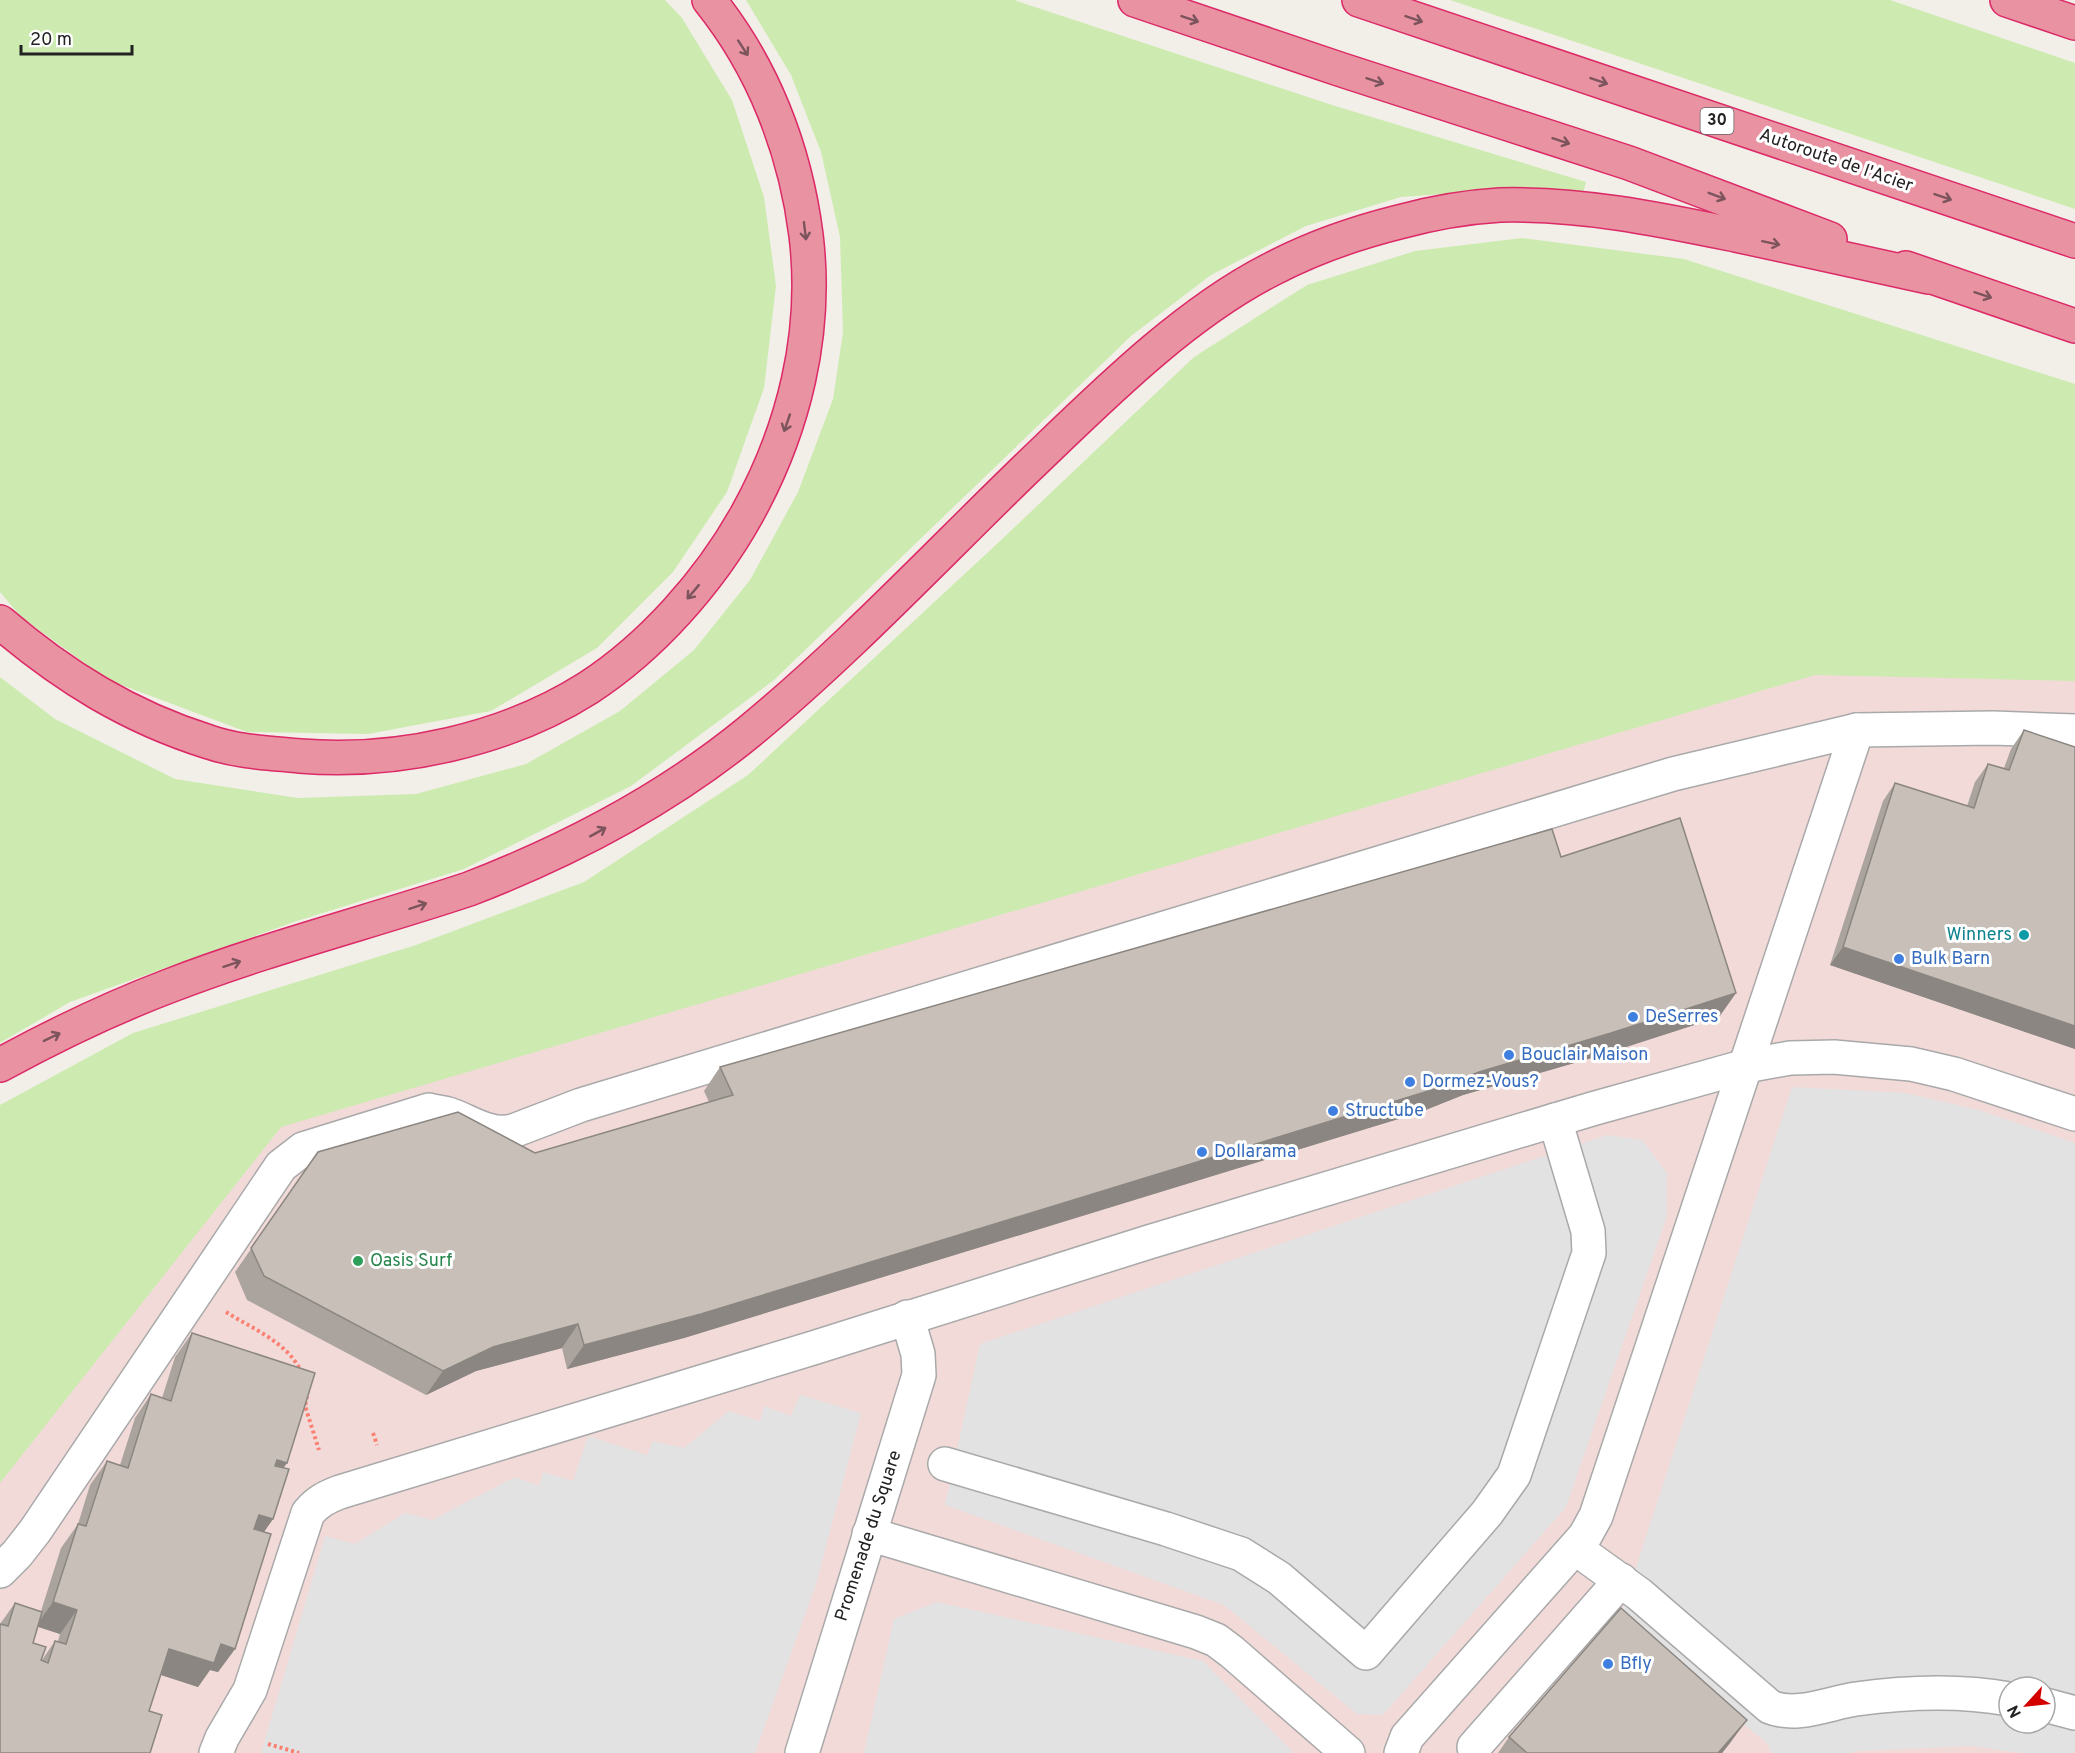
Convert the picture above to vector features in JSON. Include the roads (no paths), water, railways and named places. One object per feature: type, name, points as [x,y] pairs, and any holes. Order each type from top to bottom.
[{"type":"highway","points":[[0,622],[40,656],[85,687],[161,725],[212,744],[259,752],[315,757],[360,757],[416,752],[466,741],[503,728],[551,708],[588,688],[658,631],[729,548],[774,462],[794,400],[803,359],[810,306],[809,262],[802,208],[791,158],[773,108],[751,61],[709,0]]},
{"type":"highway","points":[[1135,0],[1640,167],[1928,277],[2075,326]]},
{"type":"highway","name":"Autoroute de l'Acier","points":[[1359,0],[2075,241]]},
{"type":"highway","points":[[2007,0],[2075,23]]},
{"type":"highway","points":[[0,1065],[79,1024],[170,986],[497,878],[584,840],[650,801],[718,756],[794,693],[1131,371],[1235,290],[1269,270],[1307,252],[1344,238],[1427,215],[1498,206],[1539,206],[1580,208],[1652,218],[1928,277]]},
{"type":"street","points":[[0,1571],[35,1531],[281,1166],[303,1149],[429,1110],[447,1114],[488,1131],[504,1133],[513,1131],[581,1105],[1673,774],[1857,730],[1993,728],[2075,732]]},
{"type":"street","points":[[1401,1753],[1407,1737],[1575,1548],[1596,1516],[1857,730]]},
{"type":"street","points":[[216,1753],[222,1738],[250,1690],[308,1513],[325,1497],[1149,1242],[1555,1120],[1746,1066],[1790,1058],[1834,1057],[1900,1063],[1954,1074],[2075,1114]]},
{"type":"street","points":[[945,1464],[1166,1529],[1241,1554],[1279,1578],[1366,1653],[1487,1513],[1514,1475],[1589,1253],[1588,1231],[1555,1120]]},
{"type":"street","name":"Promenade du Square","points":[[802,1753],[919,1375],[918,1354],[907,1317]]},
{"type":"street","points":[[869,1534],[1197,1632],[1216,1640],[1254,1670],[1348,1753]]},
{"type":"street","points":[[1575,1548],[1621,1580],[1761,1700],[1782,1712],[1857,1699],[1884,1697],[1954,1693],[1997,1698]]},
{"type":"street","points":[[1474,1747],[1621,1580]]},
{"type":"street","points":[[2057,1708],[2075,1713]]},
{"type":"place","name":"Winners","points":[[2024,935]]},
{"type":"place","name":"Bulk Barn","points":[[1899,959]]},
{"type":"place","name":"DeSerres","points":[[1633,1017]]},
{"type":"place","name":"Bouclair Maison","points":[[1509,1055]]},
{"type":"place","name":"Dormez-Vous?","points":[[1410,1082]]},
{"type":"place","name":"Structube","points":[[1333,1111]]},
{"type":"place","name":"Dollarama","points":[[1202,1152]]},
{"type":"place","name":"Oasis Surf","points":[[358,1261]]},
{"type":"place","name":"Bfly","points":[[1608,1664]]}]
